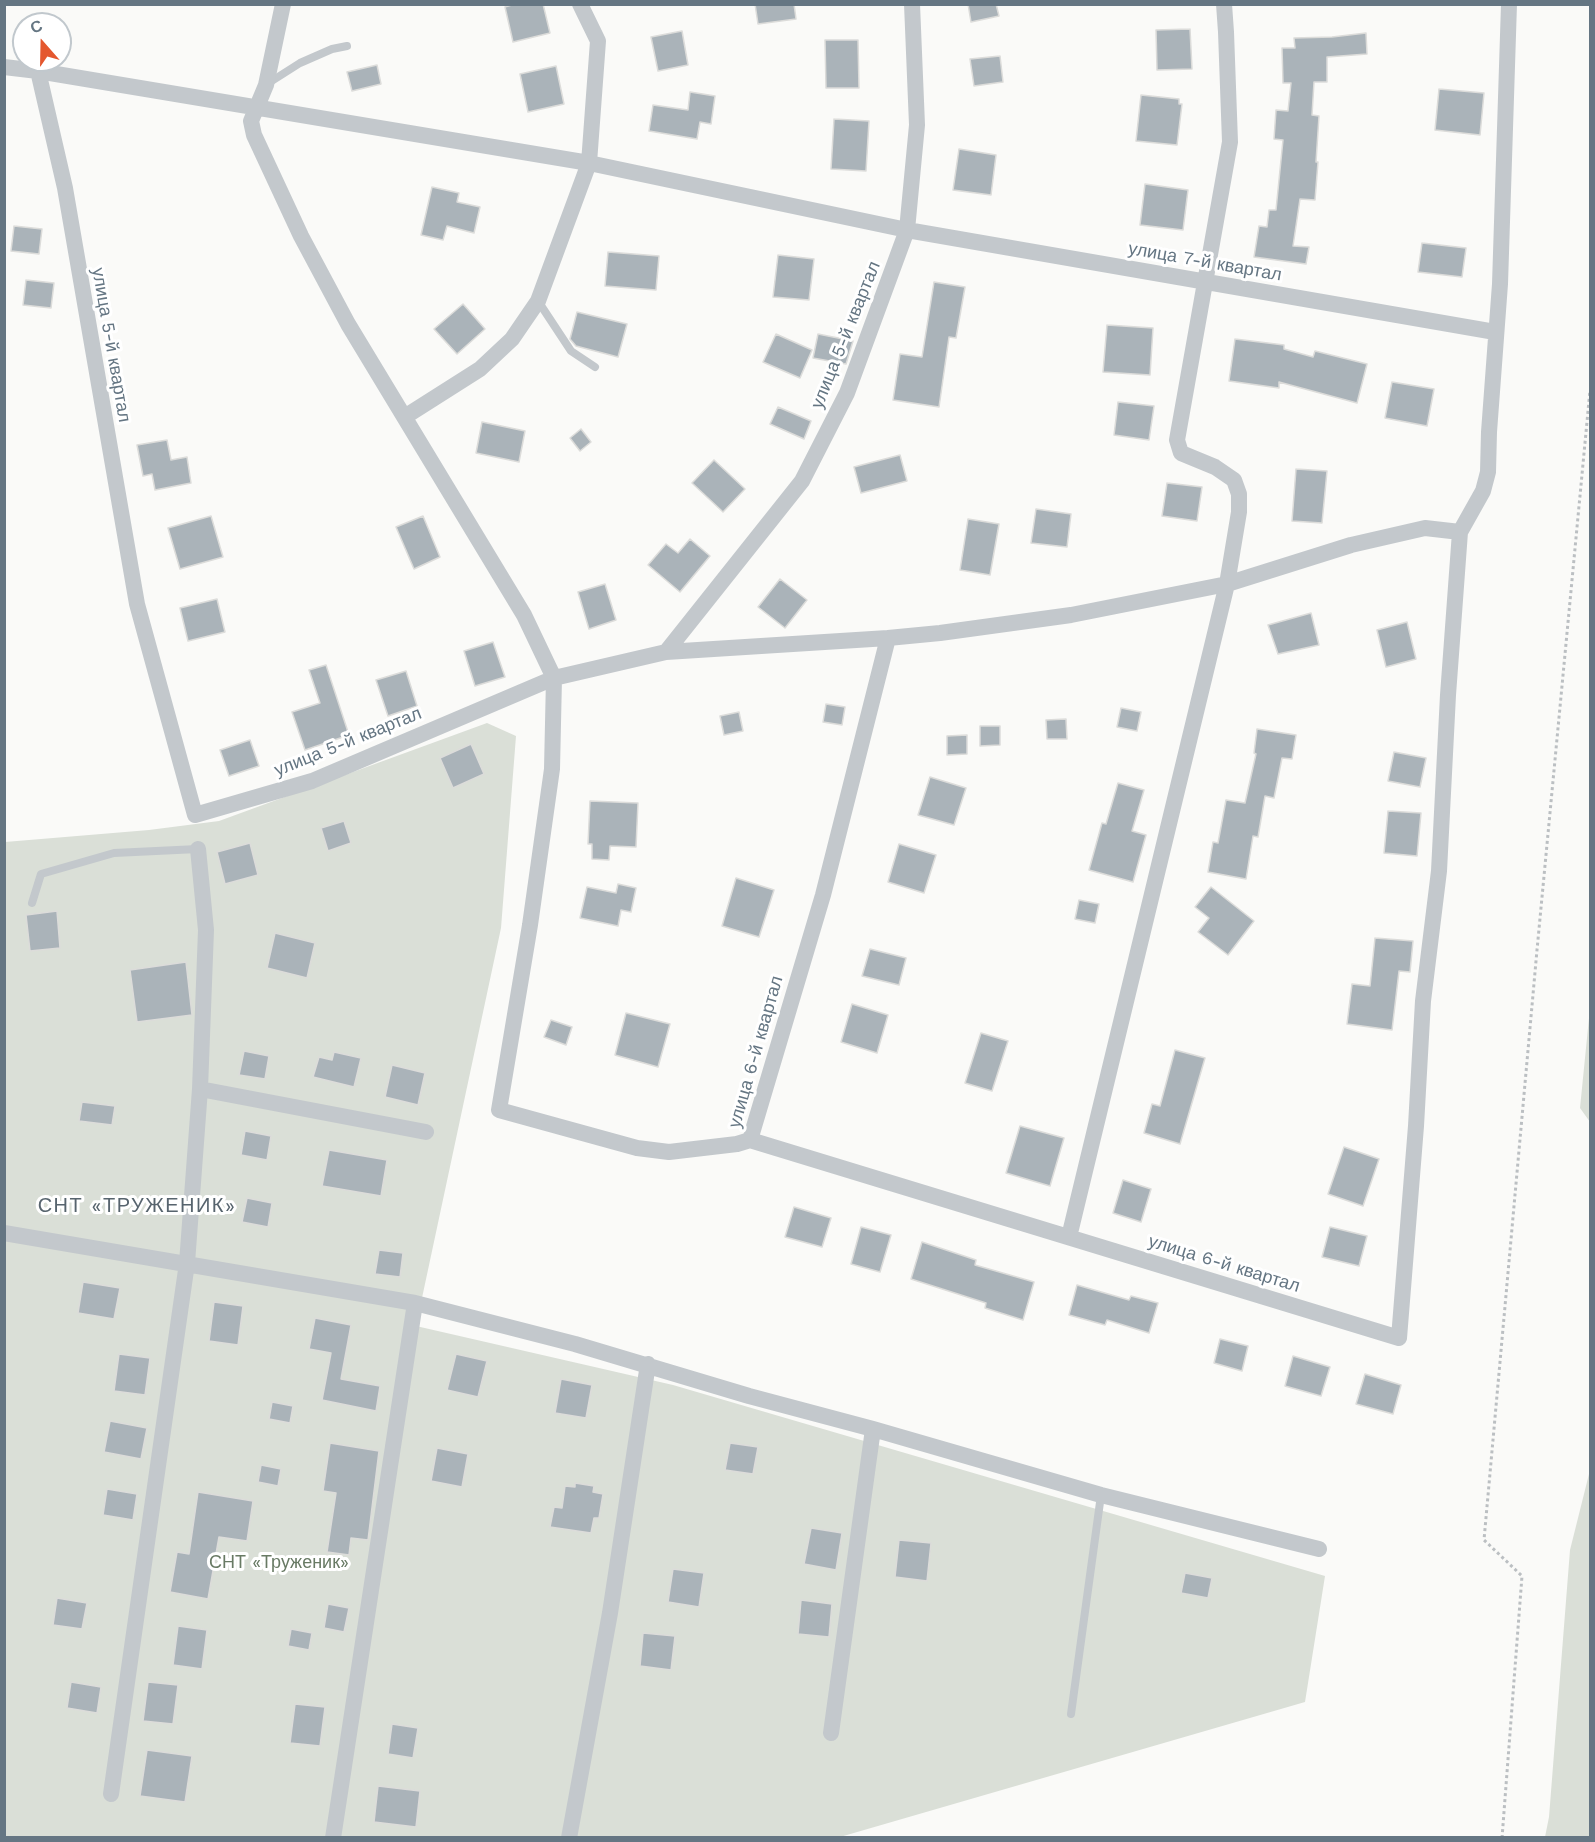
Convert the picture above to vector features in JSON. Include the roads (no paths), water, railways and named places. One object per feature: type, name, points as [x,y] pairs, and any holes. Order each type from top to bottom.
[{"type":"street","points":[[283,4],[266,85],[251,121],[254,135],[296,226],[348,324],[406,416],[524,615],[554,678],[552,769],[500,1110],[637,1148],[669,1152],[737,1144],[750,1140]]},
{"type":"street","points":[[406,416],[480,369],[512,339],[538,301],[589,163],[597,41],[580,4]]},
{"type":"street","name":"улица 5-й квартал","points":[[38,72],[65,188],[137,604],[195,815],[312,781],[554,678],[666,652],[802,482],[847,393],[908,230],[917,125],[912,4]]},
{"type":"street","points":[[1069,1237],[1227,584],[1239,512],[1239,494],[1234,480],[1215,467],[1180,453],[1177,440],[1230,142],[1224,4]]},
{"type":"street","points":[[666,652],[888,638],[1071,615],[1227,584],[1351,545],[1425,528],[1460,532],[1484,490],[1488,472],[1495,332],[1500,284],[1509,4]]},
{"type":"street","name":"улица 7-й квартал","points":[[44,72],[589,163],[908,230],[1495,332]]},
{"type":"street","name":"улица 6-й квартал","points":[[888,638],[823,896],[750,1140],[1400,1338],[1423,1001],[1439,871],[1448,695],[1460,532]]},
{"type":"street","points":[[111,1794],[187,1263],[200,1089],[206,930],[198,849]]},
{"type":"street","points":[[200,1089],[426,1132]]},
{"type":"street","points":[[4,1233],[415,1303],[648,1364],[749,1396],[1101,1494],[1319,1549]]},
{"type":"street","points":[[333,1838],[415,1303]]},
{"type":"street","points":[[569,1838],[610,1613],[648,1364]]},
{"type":"street","points":[[831,1733],[873,1429]]},
{"type":"lane","points":[[266,85],[300,63],[332,49],[347,46]]},
{"type":"lane","points":[[538,301],[571,351],[595,367]]},
{"type":"lane","points":[[32,903],[40,874],[114,854],[198,849]]},
{"type":"lane","points":[[1071,1714],[1101,1494]]},
{"type":"district","name":"СНТ «ТРУЖЕНИК»","points":[[137,1206]]},
{"type":"park label","name":"СНТ «Труженик»","points":[[279,1563]]}]
